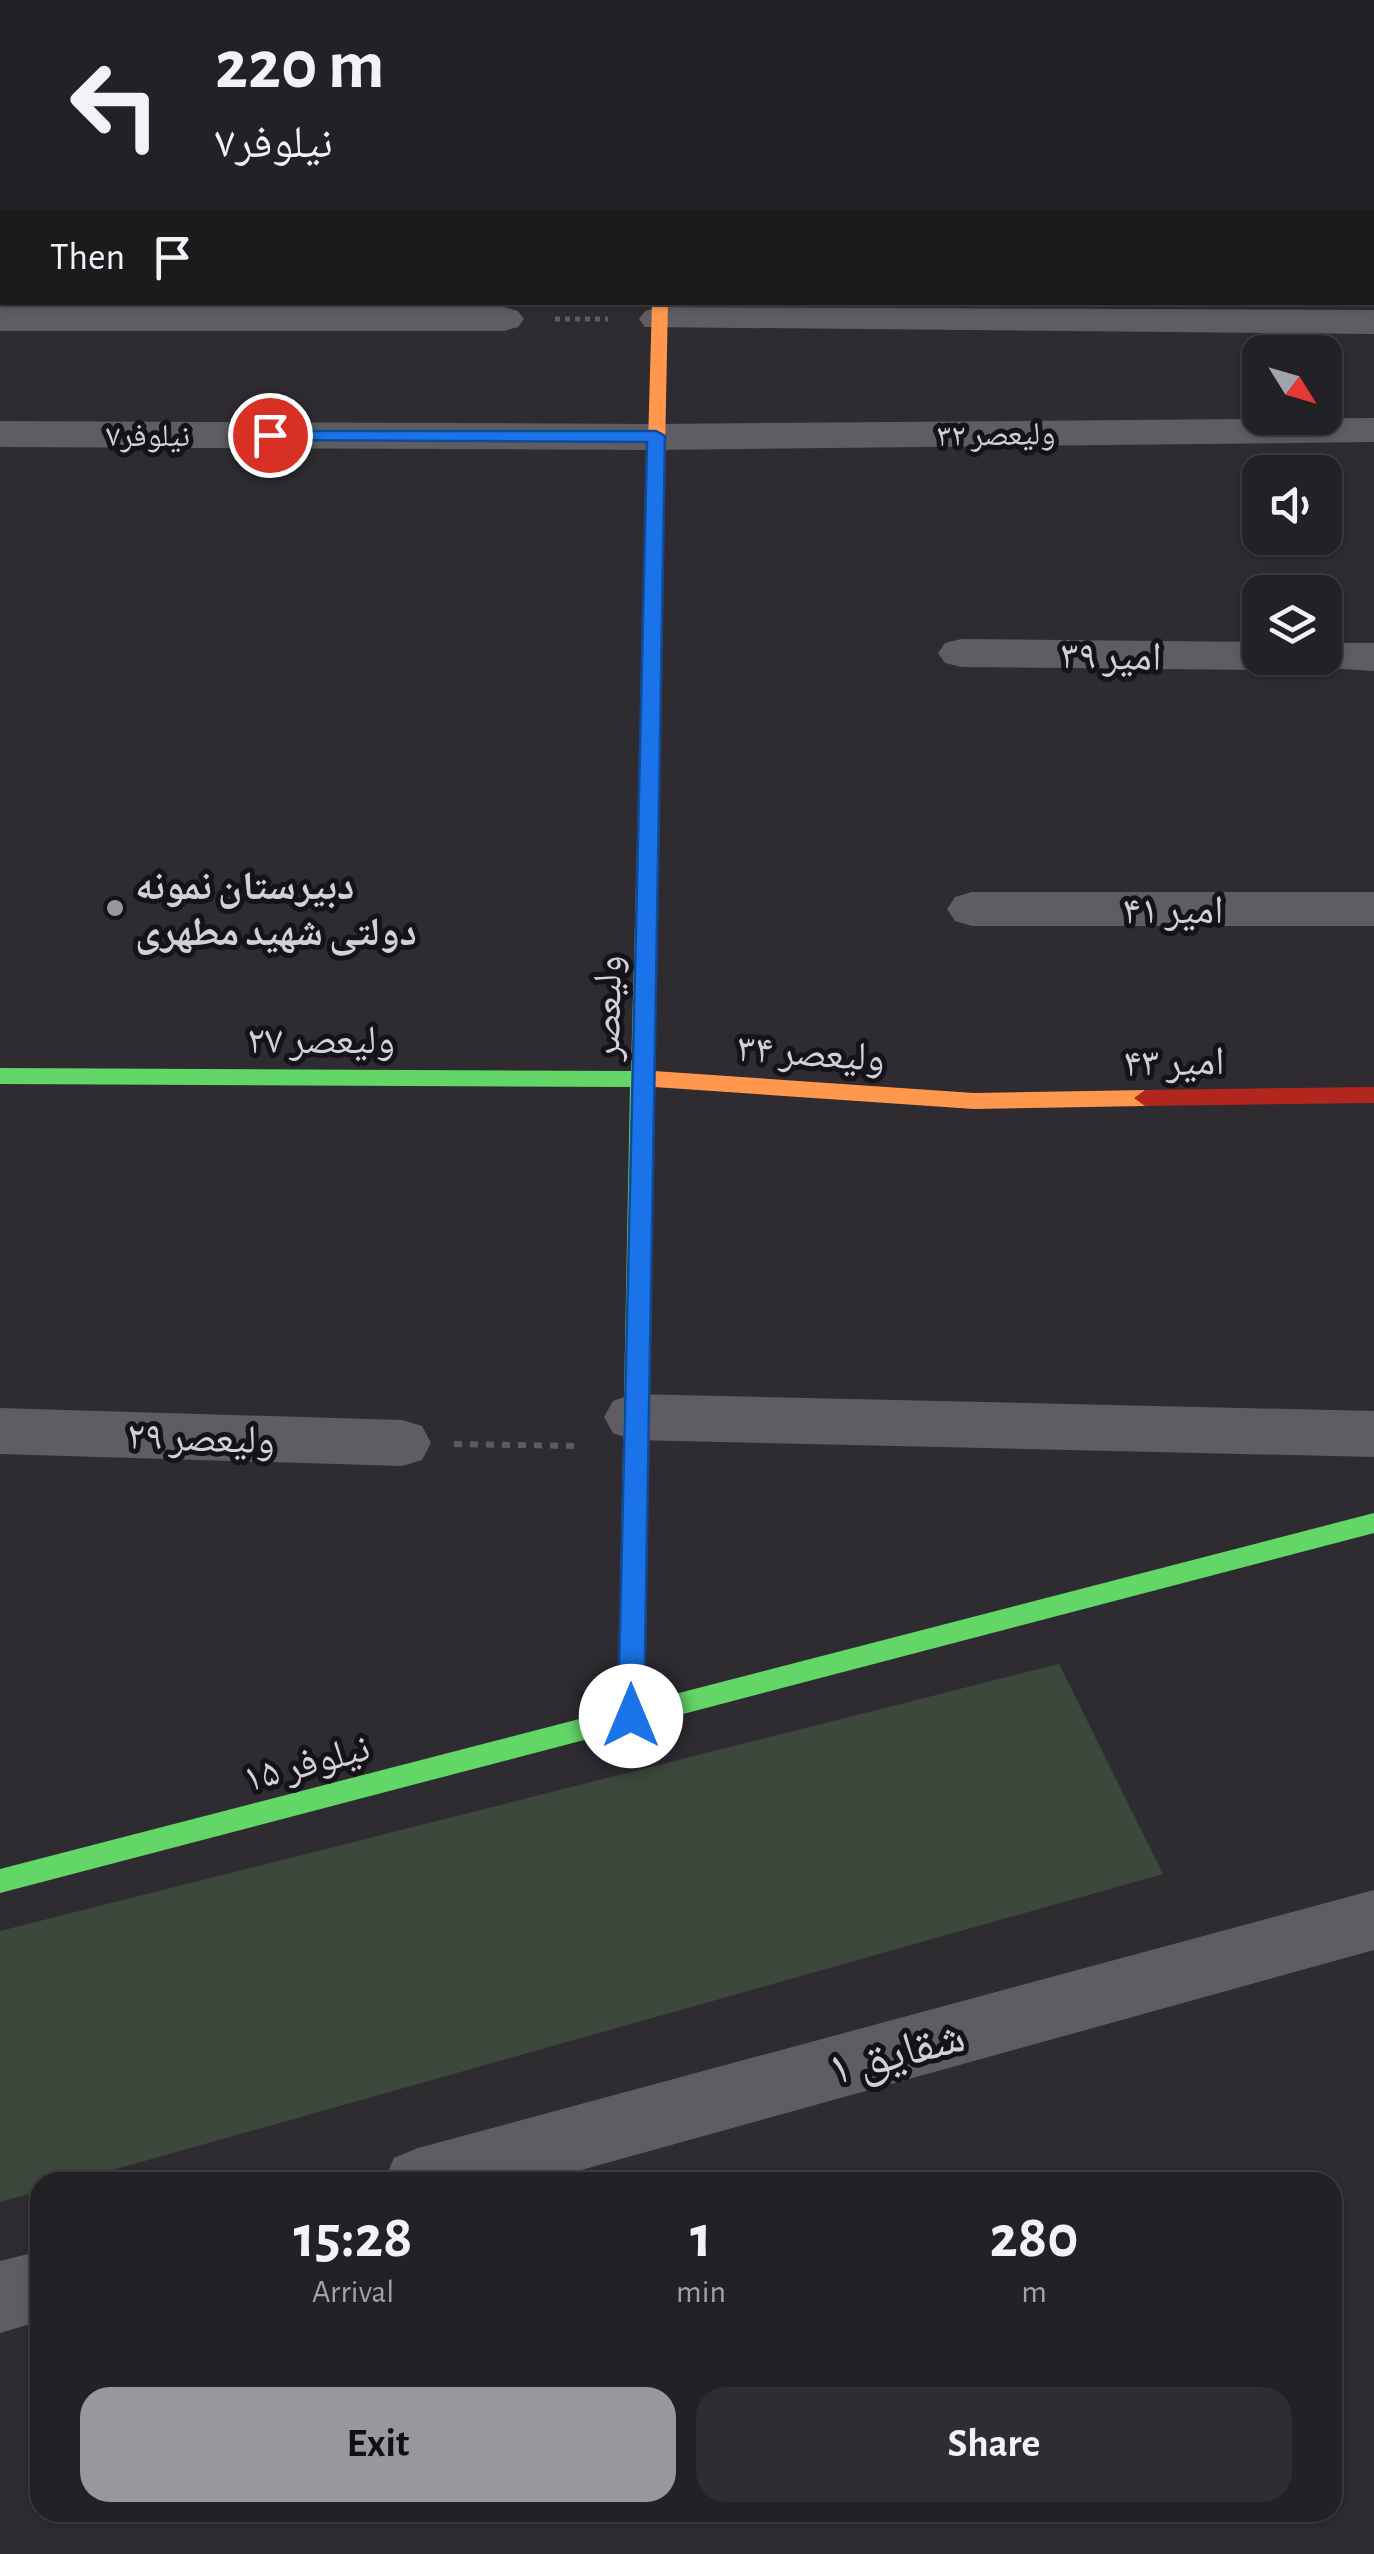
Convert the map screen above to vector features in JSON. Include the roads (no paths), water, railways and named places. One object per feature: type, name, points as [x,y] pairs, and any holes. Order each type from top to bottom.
[{"type":"street","points":[[659,311],[1222,312],[1374,322]]},
{"type":"street","name":"ولیعصر","points":[[631,1716],[633,1432],[659,311]]},
{"type":"street","points":[[0,319],[504,319]]},
{"type":"street","name":"ولیعصر ۳۲","points":[[656,436],[1355,430]]},
{"type":"street","name":"نیلوفر۷","points":[[0,434],[656,436]]},
{"type":"street","name":"امیر ۳۹","points":[[961,653],[1242,656]]},
{"type":"street","points":[[1342,657],[1374,657]]},
{"type":"street","name":"امیر ۴۱","points":[[972,909],[1374,909]]},
{"type":"street","name":"ولیعصر ۲۷","points":[[0,1076],[642,1078]]},
{"type":"street","name":"ولیعصر ۳۴","points":[[642,1078],[974,1101]]},
{"type":"street","name":"امیر ۴۳","points":[[974,1101],[1374,1095]]},
{"type":"street","name":"ولیعصر ۲۹","points":[[0,1431],[402,1443]]},
{"type":"street","points":[[633,1432],[1374,1434]]},
{"type":"street","name":"نیلوفر ۱۵","points":[[0,1880],[1374,1523]]},
{"type":"street","name":"شقایق ۱","points":[[454,2172],[1374,1920]]},
{"type":"street","points":[[0,2298],[30,2289]]},
{"type":"place","name":"دبیرستان نمونه دولتی شهید مطهری","points":[[115,908]]}]
